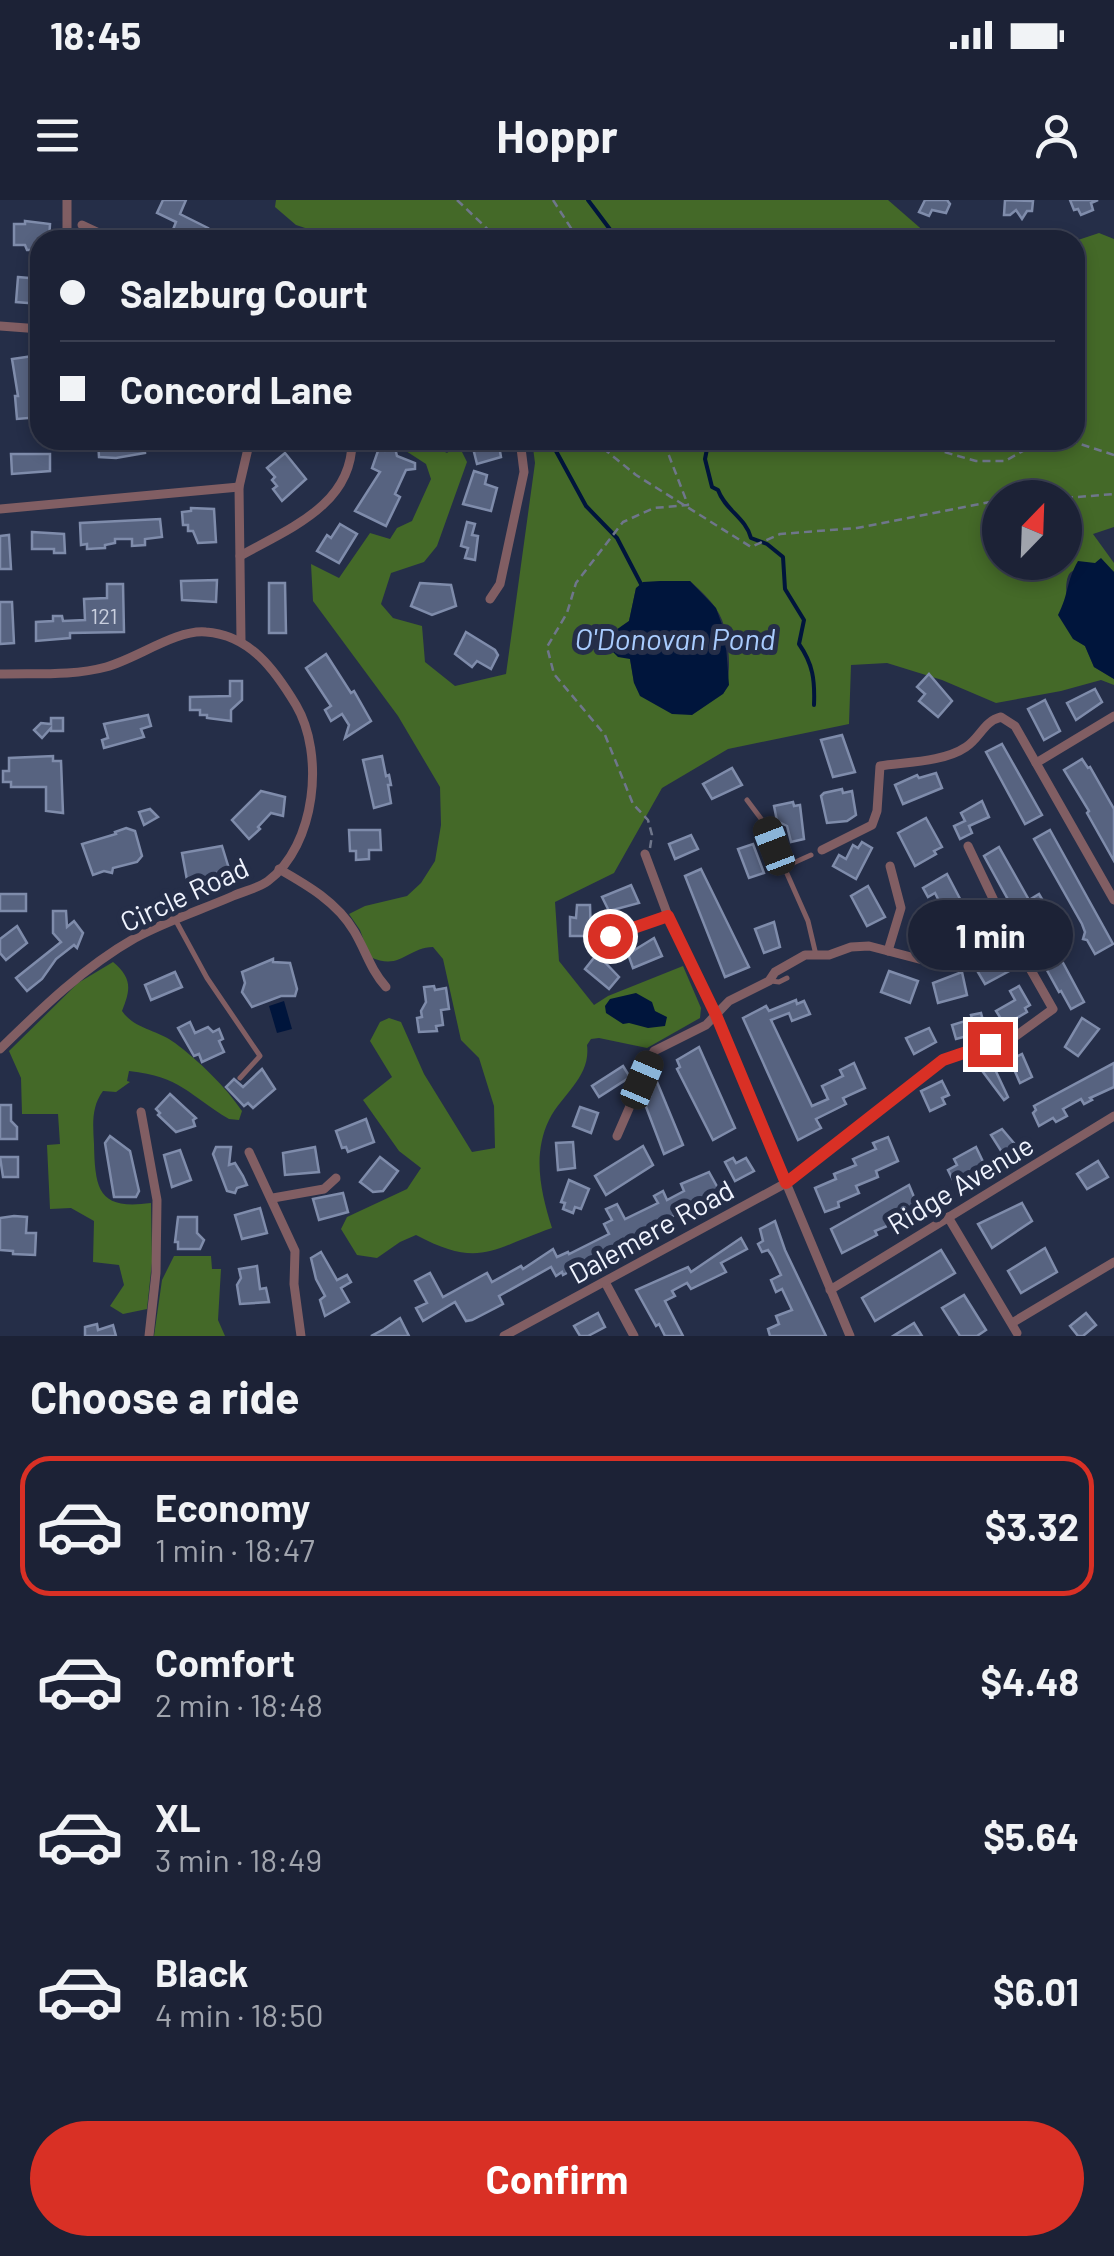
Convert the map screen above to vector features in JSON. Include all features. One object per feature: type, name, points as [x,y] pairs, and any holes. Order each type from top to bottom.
[{"type":"street","points":[[66,230],[67,200]]},
{"type":"street","points":[[82,225],[93,230]]},
{"type":"street","points":[[0,326],[30,328]]},
{"type":"street","points":[[0,674],[105,668],[200,631],[242,640],[239,486],[248,450]]},
{"type":"street","points":[[240,556],[330,500],[345,479],[350,450]]},
{"type":"street","points":[[490,598],[500,584],[524,472],[524,450]]},
{"type":"street","points":[[0,509],[239,486]]},
{"type":"street","name":"Circle Road","points":[[0,1049],[60,991],[136,938],[267,882],[279,869],[304,823],[312,798],[308,734],[300,711],[281,681],[242,640]]},
{"type":"street","points":[[822,850],[872,825],[877,811],[880,766],[957,752],[1002,716],[1012,722],[1114,900]]},
{"type":"street","points":[[1036,763],[1114,716]]},
{"type":"street","points":[[618,1136],[654,1051],[706,1025],[729,1001],[806,955],[829,955],[869,946],[914,960],[946,960],[1007,928],[968,846]]},
{"type":"street","points":[[646,856],[668,916],[716,1015],[850,1336]]},
{"type":"street","points":[[888,951],[901,908],[890,866]]},
{"type":"street","points":[[279,869],[316,891],[340,912],[355,932],[372,971],[386,987]]},
{"type":"street","points":[[610,936],[668,916]]},
{"type":"street","name":"Dalemere Road","points":[[504,1336],[786,1183],[943,1060],[1013,1038],[1053,1009],[1007,928]]},
{"type":"street","points":[[141,1112],[157,1200],[150,1336]]},
{"type":"street","name":"Ridge Avenue","points":[[830,1290],[1114,1116]]},
{"type":"street","points":[[250,1152],[295,1251],[294,1284],[301,1336]]},
{"type":"street","points":[[273,1198],[324,1190],[336,1178]]},
{"type":"street","points":[[948,1217],[1014,1328],[1114,1262]]},
{"type":"street","points":[[605,1282],[634,1336]]},
{"type":"lane","points":[[748,800],[765,824],[808,920],[816,955]]},
{"type":"lane","points":[[782,868],[811,855]]},
{"type":"lane","points":[[176,921],[207,978],[260,1056],[240,1078]]},
{"type":"lane","points":[[768,981],[787,978]]},
{"type":"path","points":[[457,200],[488,230]]},
{"type":"path","points":[[554,200],[572,230]]},
{"type":"path","points":[[1085,446],[1114,455]]},
{"type":"path","points":[[605,450],[636,475],[752,547],[780,534],[858,528],[982,504]]},
{"type":"path","points":[[664,450],[688,505]]},
{"type":"path","points":[[937,450],[976,462],[1005,461],[1025,450]]},
{"type":"path","points":[[1082,497],[1114,494]]},
{"type":"path","points":[[646,856],[652,835],[648,820],[633,804],[606,734],[554,674],[546,647],[568,613],[576,583],[623,522],[654,508],[688,505]]},
{"type":"green space","points":[[276,200],[888,200],[922,230],[311,230],[296,225],[275,207]]},
{"type":"green space","points":[[1099,233],[1114,239],[1114,527],[1093,534],[1114,563],[1114,572],[1095,563],[1082,567],[1082,480],[982,480],[982,580],[1067,580],[1073,638],[1085,646],[1094,667],[1114,679],[1114,685],[1101,680],[996,703],[887,663],[851,665],[849,724],[728,749],[662,788],[614,873],[555,902],[559,961],[594,1005],[683,966],[701,1008],[700,1018],[647,1048],[591,1039],[585,1066],[549,1120],[541,1147],[542,1188],[552,1228],[485,1252],[456,1251],[416,1235],[377,1258],[357,1255],[341,1229],[347,1217],[407,1189],[421,1168],[399,1151],[363,1100],[392,1077],[370,1041],[380,1022],[389,1018],[401,1022],[424,1074],[472,1152],[495,1148],[494,1106],[479,1058],[461,1040],[443,959],[433,947],[396,960],[370,957],[349,914],[407,896],[421,883],[435,861],[441,825],[440,787],[398,716],[313,601],[311,564],[339,578],[370,533],[390,539],[397,528],[412,521],[431,479],[426,464],[404,450],[461,450],[467,462],[437,546],[424,562],[391,573],[381,604],[393,618],[422,626],[425,662],[455,686],[506,674],[535,463],[533,450],[1085,450],[1085,238]],"holes":[[[690,581],[719,614],[728,647],[729,668],[723,694],[634,683],[630,659],[609,635],[629,621],[636,588]]]},
{"type":"green space","points":[[113,962],[128,984],[122,1011],[127,1017],[184,1050],[220,1083],[242,1111],[239,1120],[229,1119],[173,1082],[129,1071],[130,1082],[116,1092],[103,1091],[99,1097],[93,1123],[96,1174],[103,1194],[120,1203],[151,1203],[152,1262],[147,1309],[123,1314],[110,1306],[124,1285],[119,1265],[93,1262],[94,1221],[71,1208],[50,1209],[47,1145],[60,1144],[58,1114],[22,1114],[21,1078],[9,1051],[78,983]]},
{"type":"green space","points":[[174,1256],[211,1256],[212,1269],[221,1269],[218,1320],[225,1336],[154,1336],[162,1280]]},
{"type":"water","points":[[1101,558],[1114,572],[1114,679],[1094,667],[1085,646],[1073,639],[1058,615],[1070,580],[1082,580],[1082,561],[1095,563]]},
{"type":"water","name":"O'Donovan Pond","points":[[690,581],[716,608],[725,633],[729,685],[723,694],[692,715],[672,714],[640,696],[630,659],[618,657],[607,646],[609,635],[629,621],[636,588],[643,582]]},
{"type":"water","points":[[636,993],[667,1017],[665,1026],[623,1024],[606,1013],[610,999]]},
{"type":"water","points":[[284,1001],[292,1029],[277,1033],[269,1006]]},
{"type":"building","points":[[163,200],[186,200],[180,214],[208,228],[173,230],[176,222],[157,213]]},
{"type":"building","points":[[925,200],[947,200],[950,204],[946,213],[932,210],[929,216],[919,212]]},
{"type":"building","points":[[1005,200],[1033,201],[1032,211],[1027,211],[1022,219],[1016,210],[1004,215]]},
{"type":"building","points":[[1070,200],[1098,200],[1091,203],[1093,210],[1081,215]]},
{"type":"building","points":[[14,224],[50,224],[50,230],[30,230],[30,250],[25,245],[14,245]]},
{"type":"building","points":[[18,277],[30,278],[30,303],[16,302]]},
{"type":"building","points":[[30,356],[30,418],[17,419],[12,359]]},
{"type":"building","points":[[99,450],[145,450],[116,458],[99,457]]},
{"type":"building","points":[[378,450],[396,450],[397,456],[415,463],[415,469],[406,470],[395,494],[400,497],[386,526],[355,511],[380,472],[372,468]]},
{"type":"building","points":[[474,450],[500,450],[501,457],[477,464]]},
{"type":"building","points":[[285,453],[306,479],[282,501],[273,489],[277,486],[272,480],[275,477],[267,468]]},
{"type":"building","points":[[11,454],[50,454],[50,471],[12,474]]},
{"type":"building","points":[[474,471],[487,475],[485,484],[497,488],[491,511],[463,504]]},
{"type":"building","points":[[191,508],[214,509],[216,542],[198,543],[188,525],[183,525],[182,512]]},
{"type":"building","points":[[160,519],[162,537],[145,539],[145,545],[132,546],[132,539],[115,539],[105,548],[87,549],[87,544],[81,545],[80,523]]},
{"type":"building","points":[[467,522],[475,524],[472,535],[478,536],[475,560],[465,558],[468,548],[461,546]]},
{"type":"building","points":[[340,524],[357,534],[339,563],[317,551]]},
{"type":"building","points":[[32,532],[64,534],[65,553],[32,549]]},
{"type":"building","points":[[9,535],[11,569],[0,569],[0,536]]},
{"type":"building","points":[[217,580],[216,602],[182,600],[181,581]]},
{"type":"building","points":[[269,583],[285,583],[286,633],[269,633]]},
{"type":"building","points":[[420,583],[451,585],[456,606],[432,615],[411,606]]},
{"type":"building","points":[[107,584],[123,584],[124,632],[70,633],[70,638],[36,641],[36,622],[53,621],[53,616],[62,616],[63,621],[85,620],[84,599],[107,598]]},
{"type":"building","points":[[0,602],[12,602],[14,643],[0,644]]},
{"type":"building","points":[[466,632],[495,650],[498,655],[491,669],[477,661],[472,667],[455,654]]},
{"type":"building","points":[[326,654],[371,721],[345,738],[349,725],[342,714],[331,721],[325,710],[331,706],[306,668]]},
{"type":"building","points":[[929,674],[952,701],[938,717],[919,701],[925,694],[917,687]]},
{"type":"building","points":[[230,681],[242,681],[242,700],[231,710],[231,721],[207,718],[200,715],[200,710],[190,710],[190,697],[230,696]]},
{"type":"building","points":[[1095,689],[1102,702],[1076,720],[1067,703]]},
{"type":"building","points":[[1045,700],[1060,731],[1044,740],[1028,709]]},
{"type":"building","points":[[148,715],[151,726],[141,729],[144,737],[104,748],[102,740],[108,738],[104,724]]},
{"type":"building","points":[[51,718],[63,718],[63,731],[51,728],[42,738],[34,730],[41,723],[51,724]]},
{"type":"building","points":[[842,735],[855,772],[833,777],[821,740]]},
{"type":"building","points":[[1002,744],[1042,815],[1025,824],[986,752]]},
{"type":"building","points":[[53,756],[53,761],[61,761],[63,813],[46,811],[46,787],[11,787],[11,782],[3,782],[3,771],[9,771],[9,758]]},
{"type":"building","points":[[382,756],[391,785],[391,803],[374,808],[363,760]]},
{"type":"building","points":[[1082,759],[1114,809],[1114,861],[1064,770]]},
{"type":"building","points":[[732,768],[742,785],[712,799],[703,784]]},
{"type":"building","points":[[936,773],[942,788],[903,804],[895,785],[917,775],[919,778]]},
{"type":"building","points":[[842,789],[843,793],[852,791],[856,815],[847,821],[827,823],[821,796]]},
{"type":"building","points":[[261,791],[285,797],[283,816],[271,813],[249,839],[232,820]]},
{"type":"building","points":[[982,801],[989,817],[969,826],[972,833],[960,839],[954,826],[965,821],[961,813]]},
{"type":"building","points":[[793,802],[794,806],[800,805],[804,839],[791,842],[787,826],[777,821],[774,806]]},
{"type":"building","points":[[150,809],[158,817],[144,825],[139,812]]},
{"type":"building","points":[[926,818],[942,847],[915,866],[898,833]]},
{"type":"building","points":[[126,828],[135,831],[142,856],[137,862],[113,868],[112,873],[93,875],[82,844]]},
{"type":"building","points":[[349,830],[380,830],[381,850],[369,850],[369,859],[356,860],[356,851],[350,851]]},
{"type":"building","points":[[1050,830],[1113,944],[1095,954],[1083,939],[1082,924],[1034,839]]},
{"type":"building","points":[[691,835],[698,849],[675,859],[669,844]]},
{"type":"building","points":[[862,842],[872,848],[856,879],[833,866],[839,855],[846,859],[853,845],[858,848]]},
{"type":"building","points":[[753,844],[764,873],[749,878],[738,849]]},
{"type":"building","points":[[222,846],[230,872],[227,876],[217,873],[211,880],[187,880],[182,853]]},
{"type":"building","points":[[999,847],[1029,900],[1039,894],[1049,911],[1039,918],[1084,1002],[1071,1009],[984,856]]},
{"type":"building","points":[[701,869],[749,967],[725,977],[685,876]]},
{"type":"building","points":[[947,874],[968,914],[979,908],[987,923],[963,936],[947,907],[946,915],[935,893],[928,897],[923,888]]},
{"type":"building","points":[[631,885],[639,903],[609,911],[602,897]]},
{"type":"building","points":[[868,886],[885,917],[867,926],[851,896]]},
{"type":"building","points":[[0,894],[26,894],[26,911],[0,911]]},
{"type":"building","points":[[577,905],[590,905],[591,936],[570,936],[570,917],[576,918]]},
{"type":"building","points":[[53,911],[66,911],[67,927],[74,921],[83,933],[77,948],[74,945],[56,959],[42,979],[27,991],[16,978],[61,942],[53,933]]},
{"type":"building","points":[[774,922],[780,947],[764,953],[755,929]]},
{"type":"building","points":[[914,923],[924,924],[924,929],[944,931],[943,946],[911,942]]},
{"type":"building","points":[[17,926],[27,943],[6,960],[0,953],[0,939]]},
{"type":"building","points":[[654,938],[662,956],[633,968],[628,954]]},
{"type":"building","points":[[1005,953],[1013,969],[985,984],[975,967]]},
{"type":"building","points":[[597,954],[619,977],[609,989],[585,969]]},
{"type":"building","points":[[273,959],[290,963],[297,989],[295,996],[281,996],[252,1007],[242,992],[242,972]]},
{"type":"building","points":[[889,971],[918,981],[910,1003],[881,992]]},
{"type":"building","points":[[175,972],[182,987],[151,1000],[145,985]]},
{"type":"building","points":[[962,972],[967,995],[938,1003],[933,983]]},
{"type":"building","points":[[434,986],[435,990],[446,988],[449,1009],[441,1010],[443,1025],[436,1026],[437,1031],[419,1032],[417,1018],[422,1017],[426,1002],[424,987]]},
{"type":"building","points":[[1019,986],[1030,1005],[1025,1008],[1027,1012],[1005,1025],[996,1011],[1015,1000],[1010,991]]},
{"type":"building","points":[[796,1000],[797,1004],[804,1001],[810,1014],[792,1021],[789,1013],[771,1020],[812,1106],[828,1099],[822,1086],[843,1076],[840,1070],[854,1063],[865,1088],[843,1098],[846,1104],[816,1119],[821,1128],[798,1140],[743,1018],[766,1006],[769,1011]]},
{"type":"building","points":[[981,1013],[986,1031],[956,1039],[952,1025]]},
{"type":"building","points":[[1082,1018],[1099,1029],[1078,1056],[1065,1047]]},
{"type":"building","points":[[190,1022],[195,1033],[208,1027],[213,1032],[219,1029],[224,1052],[202,1062],[199,1054],[194,1056],[178,1028]]},
{"type":"building","points":[[929,1028],[936,1042],[914,1054],[906,1038]]},
{"type":"building","points":[[699,1047],[735,1128],[713,1140],[677,1069],[677,1060]]},
{"type":"building","points":[[1022,1054],[1032,1077],[1020,1083],[1010,1060]]},
{"type":"building","points":[[992,1063],[1008,1097],[1004,1100],[980,1068]]},
{"type":"building","points":[[1114,1063],[1114,1087],[1084,1104],[1081,1099],[1063,1109],[1067,1116],[1039,1126],[1034,1106]]},
{"type":"building","points":[[623,1066],[630,1077],[599,1097],[592,1086]]},
{"type":"building","points":[[262,1069],[275,1089],[253,1108],[248,1103],[244,1106],[226,1087],[234,1079],[243,1087]]},
{"type":"building","points":[[942,1081],[949,1095],[942,1098],[945,1104],[930,1111],[921,1091]]},
{"type":"building","points":[[657,1082],[683,1145],[664,1154],[643,1099],[650,1096],[647,1086]]},
{"type":"building","points":[[170,1094],[196,1118],[195,1126],[176,1132],[158,1115],[156,1109]]},
{"type":"building","points":[[0,1105],[11,1105],[17,1139],[0,1139]]},
{"type":"building","points":[[580,1107],[598,1113],[591,1133],[573,1126]]},
{"type":"building","points":[[366,1119],[374,1142],[348,1152],[346,1147],[342,1148],[336,1131]]},
{"type":"building","points":[[1002,1129],[1019,1149],[1005,1157],[991,1135]]},
{"type":"building","points":[[110,1136],[130,1151],[139,1191],[136,1197],[114,1197],[105,1143]]},
{"type":"building","points":[[888,1137],[898,1161],[876,1171],[878,1177],[856,1186],[859,1193],[825,1212],[815,1188],[836,1179],[834,1174],[856,1165],[853,1159],[876,1149],[873,1143]]},
{"type":"building","points":[[573,1142],[575,1168],[558,1170],[556,1143]]},
{"type":"building","points":[[643,1146],[653,1165],[606,1195],[595,1176]]},
{"type":"building","points":[[216,1147],[231,1147],[229,1165],[235,1163],[247,1185],[237,1188],[235,1193],[227,1191],[213,1154]]},
{"type":"building","points":[[315,1147],[319,1172],[285,1175],[283,1153]]},
{"type":"building","points":[[976,1147],[986,1168],[955,1184],[948,1170],[957,1165],[954,1159]]},
{"type":"building","points":[[180,1150],[191,1180],[172,1187],[164,1155]]},
{"type":"building","points":[[0,1157],[18,1157],[18,1177],[3,1177]]},
{"type":"building","points":[[380,1157],[398,1171],[383,1191],[373,1192],[360,1182]]},
{"type":"building","points":[[733,1158],[736,1163],[746,1158],[754,1171],[735,1181],[725,1162]]},
{"type":"building","points":[[1098,1161],[1108,1177],[1087,1189],[1077,1174]]},
{"type":"building","points":[[709,1172],[719,1190],[703,1200],[563,1275],[562,1272],[556,1276],[551,1267],[499,1296],[503,1304],[472,1320],[466,1321],[455,1302],[423,1321],[416,1308],[427,1303],[415,1281],[430,1273],[443,1297],[487,1273],[492,1282],[521,1266],[523,1269],[553,1249],[557,1257],[569,1254],[609,1234],[604,1224],[612,1220],[606,1209],[617,1204],[625,1219],[658,1203],[654,1196],[663,1191],[667,1200],[684,1191],[681,1184]]},
{"type":"building","points":[[569,1180],[589,1189],[581,1209],[575,1207],[573,1213],[563,1209],[565,1203],[561,1202]]},
{"type":"building","points":[[909,1185],[919,1209],[913,1211],[914,1215],[875,1231],[877,1235],[842,1253],[831,1229]]},
{"type":"building","points":[[343,1193],[348,1212],[319,1220],[313,1199]]},
{"type":"building","points":[[1022,1203],[1032,1221],[992,1248],[978,1224]]},
{"type":"building","points":[[260,1208],[267,1233],[242,1239],[235,1215]]},
{"type":"building","points":[[27,1217],[26,1233],[36,1233],[35,1255],[0,1250],[0,1218]]},
{"type":"building","points":[[178,1217],[197,1217],[197,1233],[204,1240],[200,1249],[178,1249]]},
{"type":"building","points":[[775,1221],[826,1336],[770,1336],[768,1329],[779,1324],[776,1316],[792,1310],[782,1289],[776,1292],[771,1280],[781,1275],[772,1256],[768,1250],[762,1252],[758,1244],[763,1241],[760,1229]]},
{"type":"building","points":[[741,1238],[747,1249],[721,1263],[726,1272],[691,1289],[687,1283],[672,1291],[675,1296],[665,1301],[683,1336],[665,1336],[636,1290],[688,1267],[691,1272]]},
{"type":"building","points":[[1045,1248],[1057,1272],[1021,1293],[1008,1271]]},
{"type":"building","points":[[941,1250],[955,1273],[875,1321],[862,1298]]},
{"type":"building","points":[[321,1252],[337,1280],[347,1275],[351,1282],[341,1288],[349,1302],[325,1316],[320,1300],[325,1296],[311,1258]]},
{"type":"building","points":[[257,1266],[260,1289],[266,1288],[269,1302],[240,1304],[239,1269]]},
{"type":"building","points":[[964,1295],[986,1330],[977,1336],[960,1336],[942,1308]]},
{"type":"building","points":[[598,1313],[605,1327],[580,1336],[574,1326]]},
{"type":"building","points":[[1086,1313],[1096,1325],[1078,1336],[1070,1326]]},
{"type":"building","points":[[400,1318],[409,1336],[371,1336],[384,1329]]},
{"type":"building","points":[[914,1323],[922,1336],[893,1336]]},
{"type":"building","points":[[97,1324],[98,1330],[113,1325],[116,1336],[85,1336],[85,1327]]},
{"type":"waterway","points":[[588,200],[610,230]]},
{"type":"waterway","points":[[555,450],[586,506],[617,538],[641,584]]},
{"type":"waterway","points":[[707,450],[705,459],[712,487],[745,525],[751,538],[767,544],[783,557],[785,589],[804,620],[799,644],[812,673],[814,705]]},
{"type":"route","points":[[610,936],[668,916],[716,1015],[786,1183],[943,1060],[990,1044]]}]
